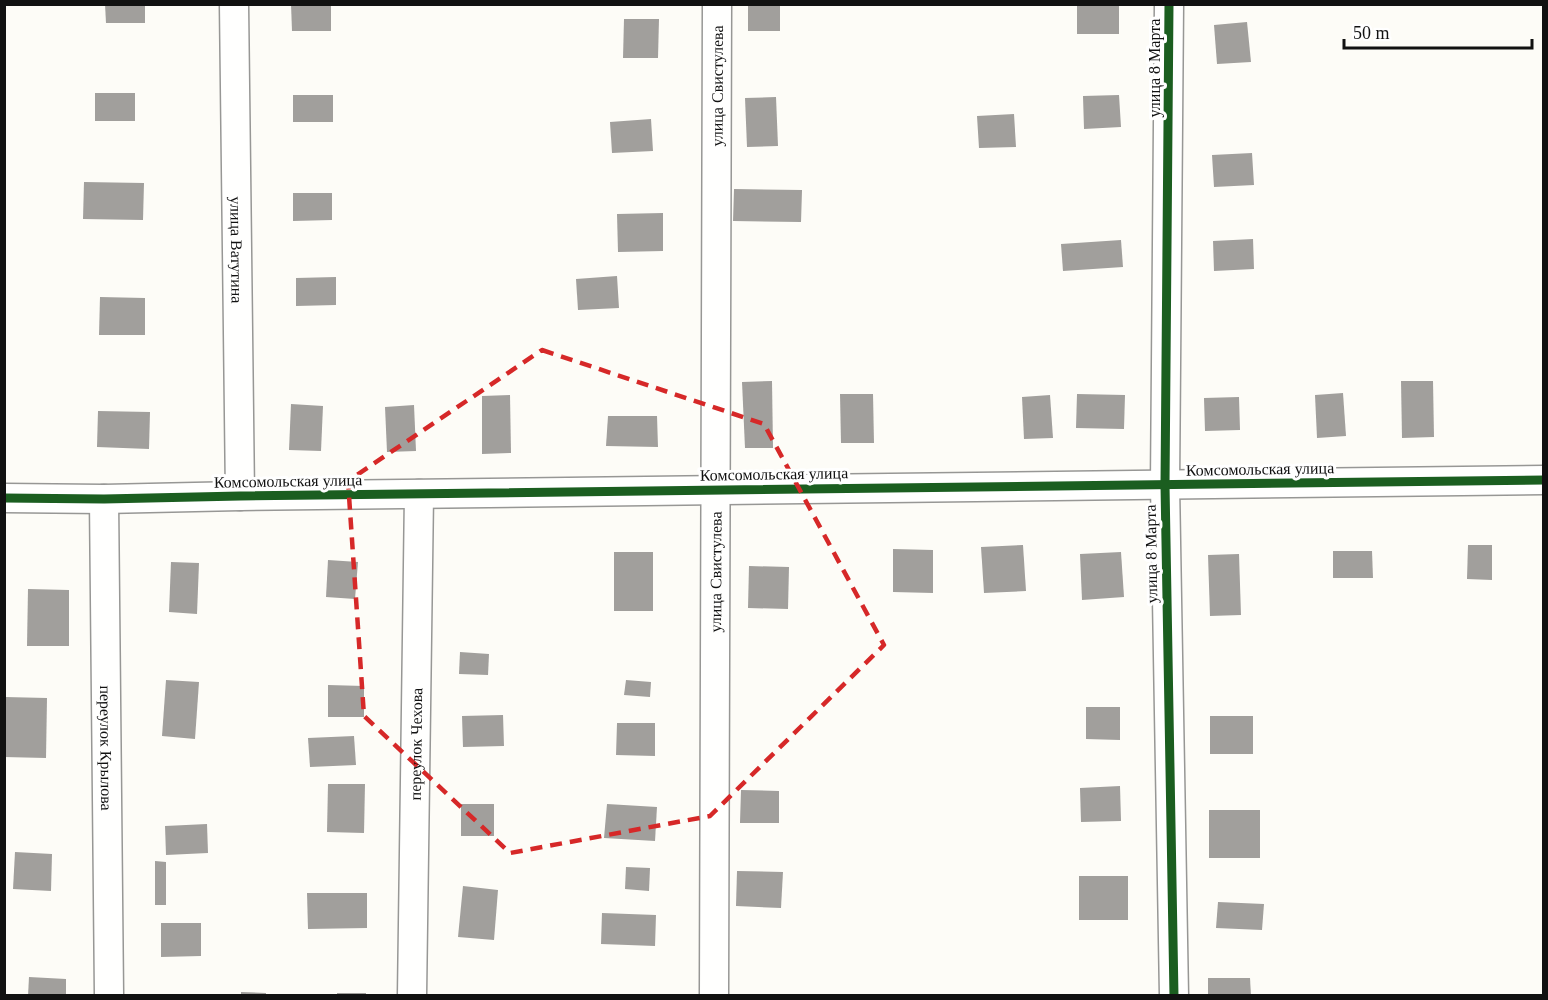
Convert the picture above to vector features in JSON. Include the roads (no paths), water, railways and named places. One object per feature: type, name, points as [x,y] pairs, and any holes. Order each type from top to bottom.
[{"type":"street","name":"улица Ватутина","points":[[234,4],[240,496]]},
{"type":"street","name":"улица Свистулева","points":[[714,996],[717,4]]},
{"type":"street","name":"улица 8 Марта","points":[[1169,4],[1165,485],[1174,996]]},
{"type":"street","name":"Комсомольская улица","points":[[4,498],[104,499],[1544,480]]},
{"type":"street","name":"переулок Чехова","points":[[412,996],[419,494]]},
{"type":"street","name":"переулок Крылова","points":[[104,499],[109,995]]}]
